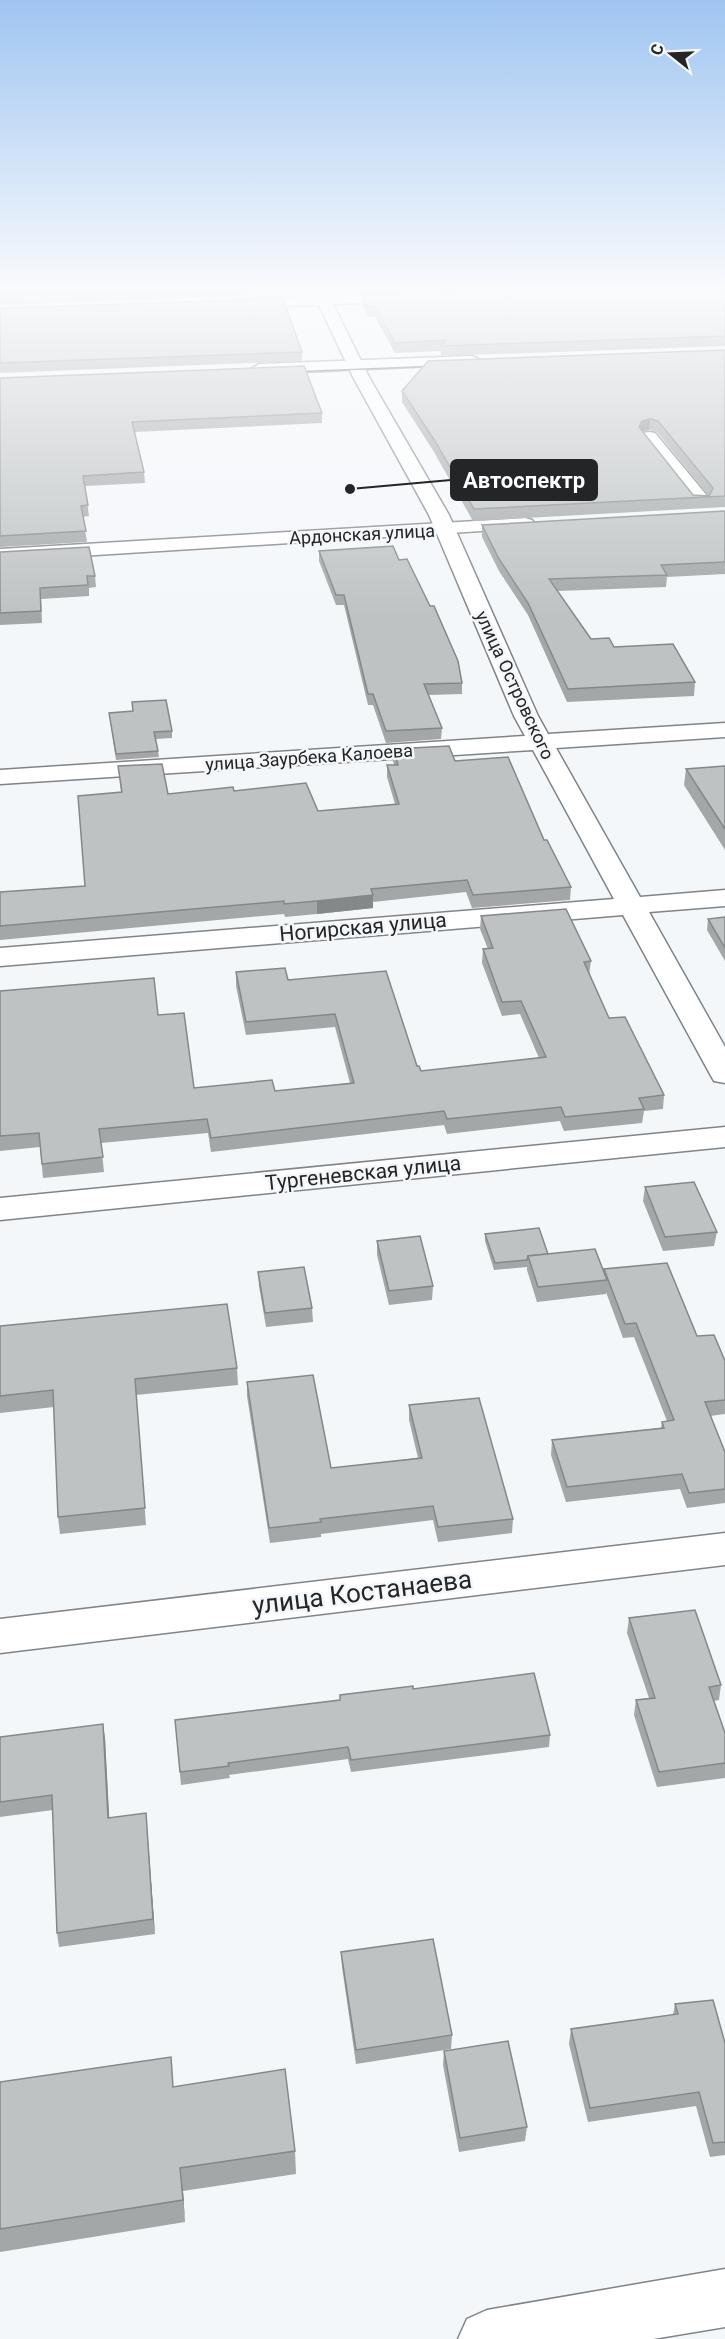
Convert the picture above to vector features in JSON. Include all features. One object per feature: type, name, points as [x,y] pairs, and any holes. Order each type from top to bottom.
[{"type":"street","name":"улица Островского","points":[[374,399],[442,522],[539,741],[725,1074]]},
{"type":"street","points":[[649,437],[700,507]]},
{"type":"street","name":"Ардонская улица","points":[[0,555],[545,516]]},
{"type":"street","name":"Ардонская улица","points":[[0,539],[442,522]]},
{"type":"street","name":"улица Заурбека Калоева","points":[[0,777],[725,730]]},
{"type":"street","name":"Ногирская улица","points":[[0,957],[725,898]]},
{"type":"street","name":"Тургеневская улица","points":[[0,1209],[725,1137]]},
{"type":"street","name":"улица Костанаева","points":[[0,1636],[725,1549]]},
{"type":"street","points":[[487,2339],[725,2298]]},
{"type":"building","points":[[0,399],[317,399],[322,413],[132,422],[144,472],[83,476],[88,505],[81,506],[86,531],[0,536]]},
{"type":"building","points":[[407,399],[725,399],[725,496],[474,509],[435,441]],"holes":[[[650,419],[658,421],[713,488],[709,496],[693,495],[639,427],[642,421]]]},
{"type":"building","points":[[725,511],[725,562],[661,565],[667,575],[549,579],[591,639],[609,638],[614,647],[673,644],[695,682],[568,689],[528,603],[499,559],[482,525]]},
{"type":"building","points":[[393,546],[399,560],[407,559],[430,606],[434,606],[458,661],[462,683],[424,684],[442,728],[386,731],[373,694],[368,694],[344,595],[336,595],[319,551]]},
{"type":"building","points":[[89,547],[95,576],[87,576],[88,585],[40,588],[41,611],[0,613],[0,552]]},
{"type":"building","points":[[166,700],[172,731],[154,732],[158,751],[116,754],[109,713],[133,711],[132,702]]},
{"type":"building","points":[[449,746],[455,761],[508,757],[544,840],[547,840],[571,887],[473,895],[467,880],[371,889],[373,895],[317,901],[284,904],[284,901],[0,926],[0,892],[85,886],[78,796],[122,792],[118,766],[162,764],[168,794],[233,787],[234,791],[306,783],[318,811],[399,804],[387,765],[398,765],[393,749]]},
{"type":"building","points":[[725,766],[725,829],[686,769]]},
{"type":"building","points":[[566,909],[591,961],[584,962],[609,1018],[625,1017],[664,1095],[639,1098],[644,1109],[565,1117],[561,1107],[447,1119],[444,1111],[211,1138],[207,1119],[99,1129],[103,1157],[42,1164],[39,1133],[0,1136],[0,991],[154,978],[158,1015],[184,1013],[194,1088],[272,1080],[275,1091],[354,1083],[335,1014],[246,1022],[236,972],[285,968],[288,980],[386,971],[417,1066],[421,1071],[546,1057],[521,1001],[502,1002],[483,949],[493,948],[481,916]]},
{"type":"building","points":[[725,917],[725,948],[708,919]]},
{"type":"building","points":[[694,1182],[717,1232],[665,1237],[645,1187]]},
{"type":"building","points":[[539,1228],[548,1254],[528,1256],[527,1260],[495,1263],[485,1234]]},
{"type":"building","points":[[420,1236],[433,1286],[389,1291],[377,1241]]},
{"type":"building","points":[[595,1249],[607,1280],[538,1287],[528,1256]]},
{"type":"building","points":[[667,1263],[697,1336],[714,1335],[725,1361],[725,1400],[705,1402],[725,1452],[725,1489],[689,1493],[682,1474],[567,1487],[552,1440],[664,1428],[662,1422],[674,1420],[636,1323],[625,1324],[604,1269]]},
{"type":"building","points":[[304,1267],[312,1308],[265,1313],[258,1272]]},
{"type":"building","points":[[227,1304],[237,1368],[135,1379],[145,1508],[58,1517],[53,1390],[0,1396],[0,1326]]},
{"type":"building","points":[[313,1375],[331,1468],[422,1458],[409,1405],[479,1398],[513,1519],[438,1527],[433,1506],[320,1519],[321,1522],[269,1528],[247,1382]]},
{"type":"building","points":[[695,1610],[721,1685],[709,1687],[725,1733],[725,1763],[659,1772],[636,1700],[655,1698],[629,1618]]},
{"type":"building","points":[[534,1673],[550,1735],[351,1760],[348,1747],[228,1763],[229,1766],[180,1772],[175,1720],[340,1700],[340,1695],[413,1686],[413,1689]]},
{"type":"building","points":[[103,1724],[108,1818],[146,1813],[153,1919],[57,1933],[52,1795],[0,1802],[0,1737]]},
{"type":"building","points":[[433,1939],[452,2035],[356,2050],[341,1952]]},
{"type":"building","points":[[713,2000],[725,2043],[725,2142],[713,2143],[699,2092],[590,2108],[571,2029],[678,2014],[675,2004]]},
{"type":"building","points":[[508,2041],[527,2127],[460,2138],[444,2051]]},
{"type":"building","points":[[171,2057],[173,2087],[285,2069],[295,2151],[180,2168],[183,2200],[0,2229],[0,2082]]},
{"type":"place","name":"Автоспектр","points":[[350,489]]}]
